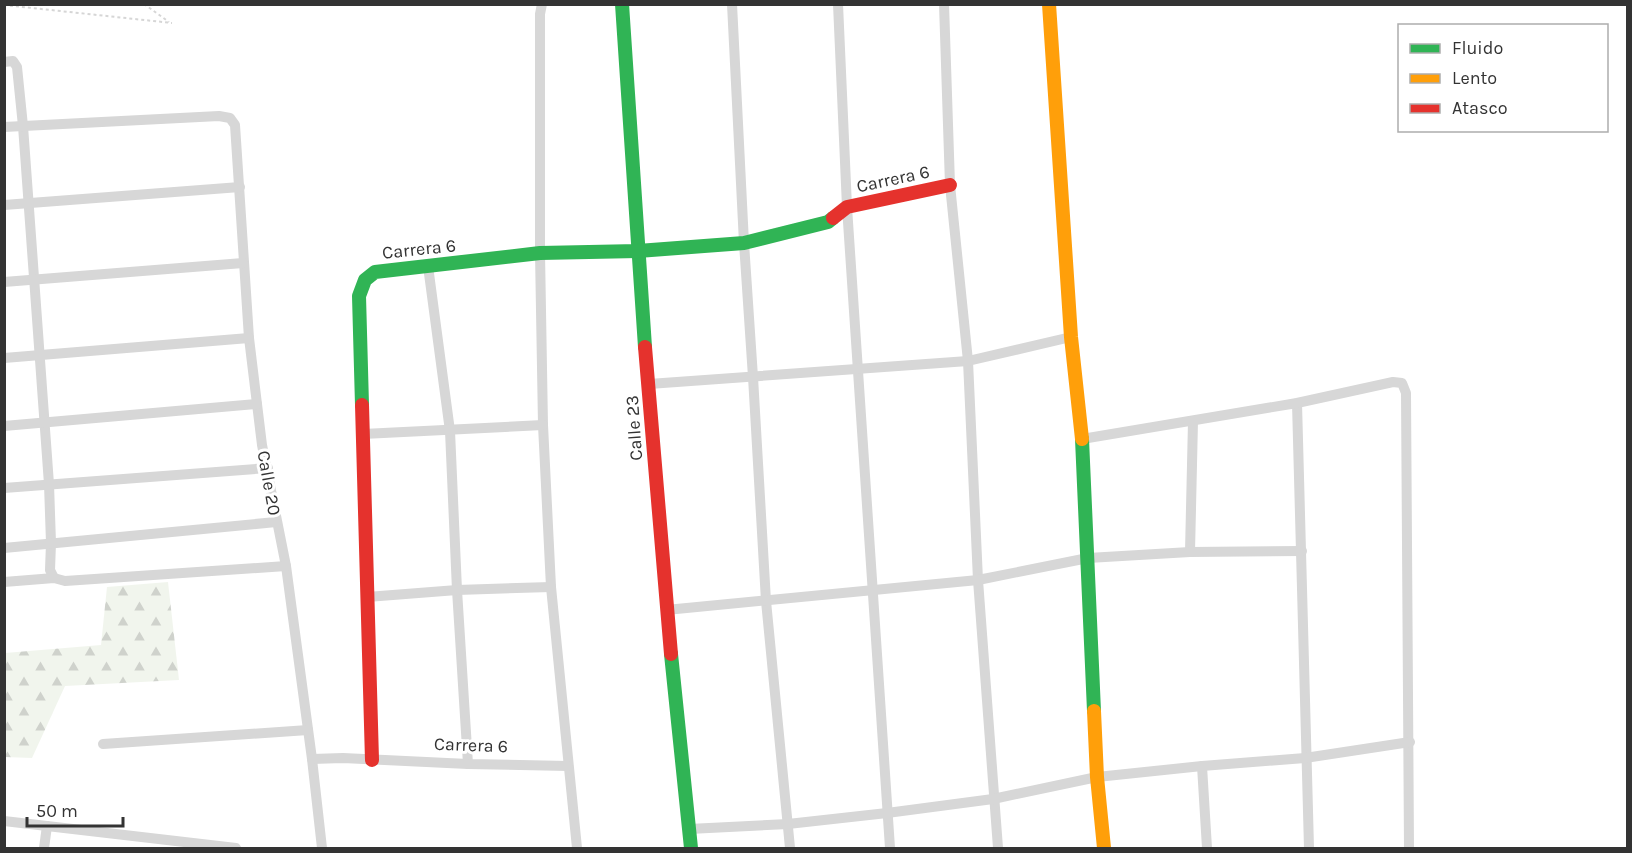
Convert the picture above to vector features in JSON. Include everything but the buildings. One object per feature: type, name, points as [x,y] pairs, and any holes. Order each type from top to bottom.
[{"type":"street","points":[[542,4],[540,14],[540,253],[543,425],[552,587],[577,849]]},
{"type":"street","name":"Calle 23","points":[[622,4],[638,250],[666,610],[691,849]]},
{"type":"street","points":[[732,4],[766,601],[790,849]]},
{"type":"street","points":[[838,4],[847,207],[890,849]]},
{"type":"street","points":[[944,4],[950,185],[968,361],[978,579],[998,849]]},
{"type":"street","points":[[1049,4],[1071,338],[1082,439],[1097,777],[1104,849]]},
{"type":"street","points":[[4,62],[13,61],[17,67],[45,423],[49,484],[50,570],[54,578]]},
{"type":"street","name":"Calle 20","points":[[22,126],[219,116],[230,118],[235,125],[249,338],[262,445],[286,566],[322,849]]},
{"type":"street","points":[[4,127],[22,126]]},
{"type":"street","name":"Carrera 6","points":[[372,760],[359,296],[365,280],[375,272],[540,253],[638,250],[744,243],[828,222],[847,207],[950,185]]},
{"type":"street","points":[[4,205],[240,187]]},
{"type":"street","points":[[4,282],[243,263]]},
{"type":"street","points":[[428,266],[450,431],[468,764]]},
{"type":"street","points":[[4,358],[249,338]]},
{"type":"street","points":[[649,384],[968,361],[1071,338]]},
{"type":"street","points":[[1082,439],[1297,404],[1393,382],[1402,383],[1406,393],[1410,849]]},
{"type":"street","points":[[4,426],[257,404]]},
{"type":"street","points":[[1297,404],[1309,849]]},
{"type":"street","points":[[1190,552],[1193,421]]},
{"type":"street","points":[[363,434],[543,425]]},
{"type":"street","points":[[4,488],[268,468]]},
{"type":"street","points":[[4,548],[276,522]]},
{"type":"street","points":[[666,610],[978,579],[1088,558],[1190,552],[1302,551]]},
{"type":"street","points":[[4,582],[54,578],[65,581],[286,566]]},
{"type":"street","points":[[368,597],[457,590],[552,587]]},
{"type":"street","points":[[104,744],[308,730]]},
{"type":"street","points":[[689,829],[788,824],[887,813],[993,799],[1097,777],[1305,758],[1410,742]]},
{"type":"street","name":"Carrera 6","points":[[312,759],[343,758],[568,766]]},
{"type":"street","points":[[1202,766],[1207,849]]},
{"type":"street","points":[[4,820],[236,849]]},
{"type":"street","points":[[44,849],[47,826]]},
{"type":"path","points":[[4,5],[172,23],[144,4]]},
{"type":"green space","points":[[168,582],[179,680],[65,686],[32,758],[5,757],[5,653],[101,645],[107,587]]},
{"type":"traffic: fast","points":[[622,4],[645,347]]},
{"type":"traffic: fast","points":[[362,405],[359,296],[365,280],[375,272],[540,253],[638,251],[744,243],[828,222],[833,218]]},
{"type":"traffic: fast","points":[[1082,439],[1094,711]]},
{"type":"traffic: fast","points":[[671,654],[691,848]]},
{"type":"traffic: slow","points":[[1049,4],[1071,337],[1082,439]]},
{"type":"traffic: slow","points":[[1094,711],[1097,777],[1104,848]]},
{"type":"traffic: jam","points":[[833,218],[847,207],[950,185]]},
{"type":"traffic: jam","points":[[645,347],[671,654]]},
{"type":"traffic: jam","points":[[362,405],[372,760]]}]
